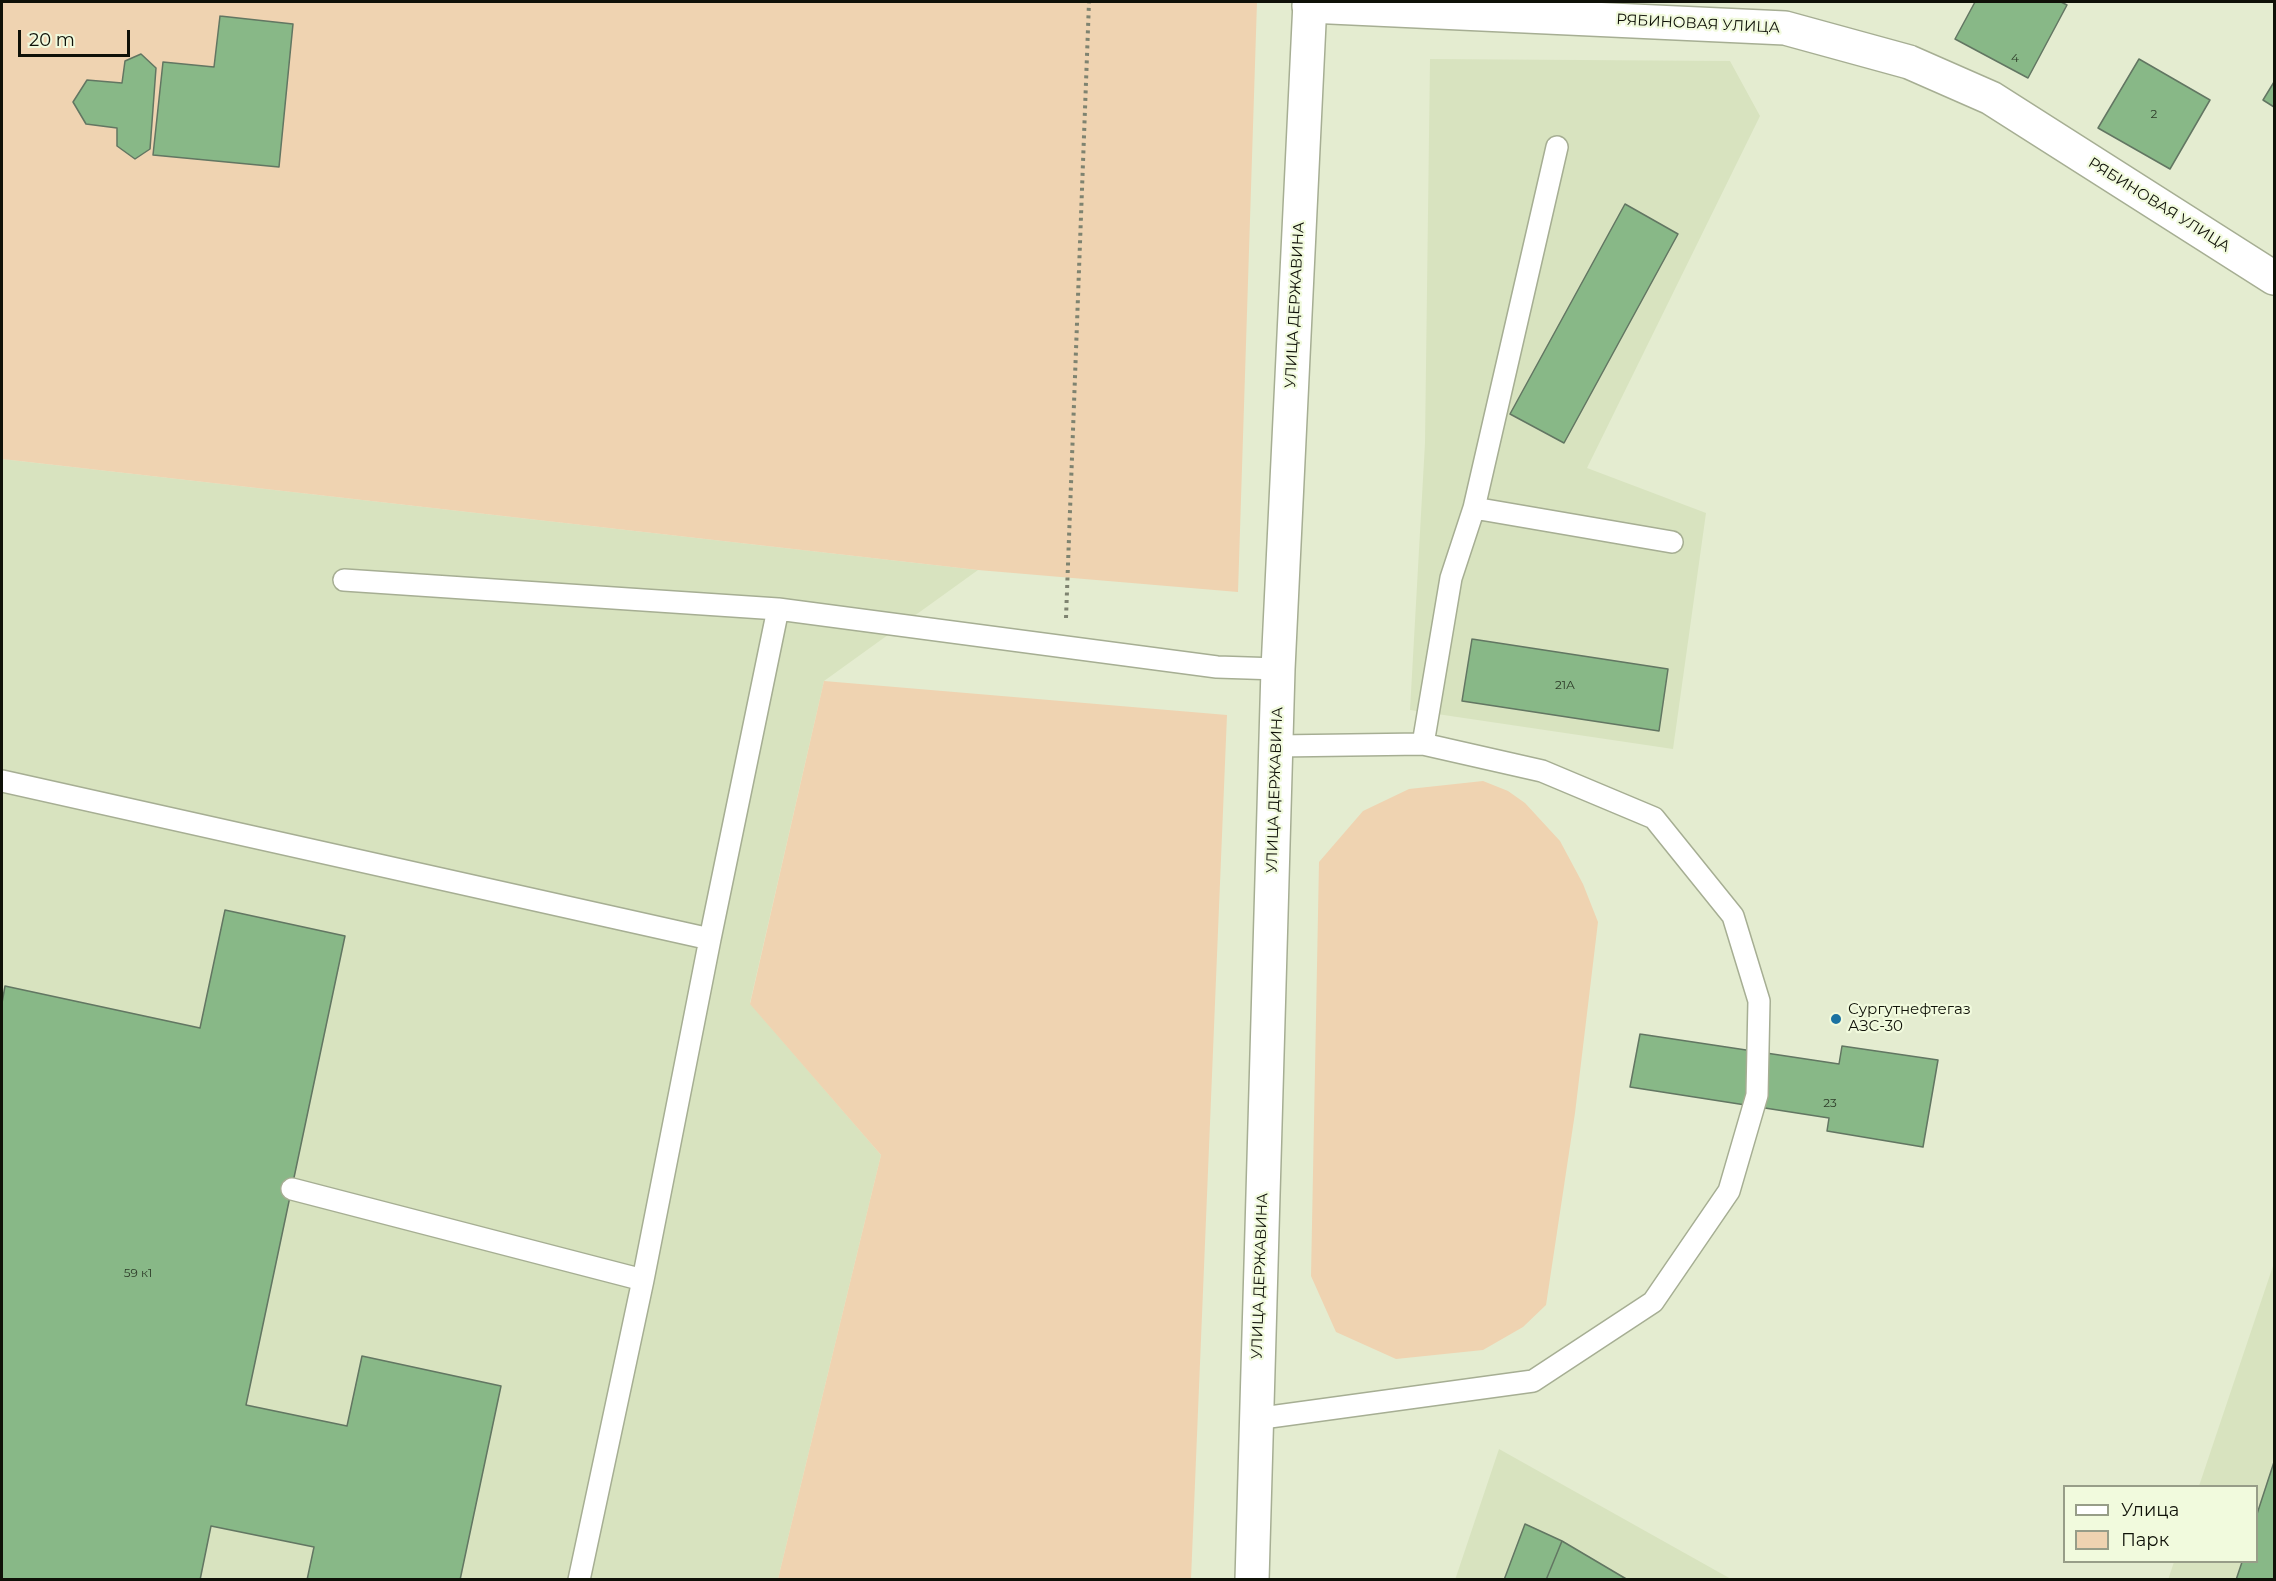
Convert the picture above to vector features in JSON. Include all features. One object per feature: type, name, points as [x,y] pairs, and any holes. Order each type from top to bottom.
[{"type":"main road","name":"РЯБИНОВАЯ УЛИЦА","points":[[1310,4],[1785,28],[1909,62],[1991,98],[2274,279]]},
{"type":"main road","name":"УЛИЦА ДЕРЖАВИНА","points":[[1252,1580],[1278,669],[1310,4]]},
{"type":"lane","points":[[1423,744],[1451,578],[1474,508],[1557,147]]},
{"type":"lane","points":[[1474,508],[1672,542]]},
{"type":"lane","points":[[344,580],[778,609],[1065,645],[1217,668],[1278,669]]},
{"type":"lane","points":[[579,1580],[643,1280],[778,609]]},
{"type":"lane","points":[[1255,1419],[1533,1381],[1653,1302],[1730,1191],[1757,1095],[1759,1001],[1733,916],[1653,818],[1542,771],[1423,744],[1277,746]]},
{"type":"lane","points":[[2,781],[710,939]]},
{"type":"lane","points":[[292,1189],[643,1280]]},
{"type":"path","points":[[1065,645],[1089,2]]},
{"type":"shaded area","points":[[1430,59],[1730,61],[1760,116],[1587,468],[1706,513],[1673,749],[1410,710],[1425,443]]},
{"type":"shaded area","points":[[2,459],[978,570],[824,681],[750,1003],[881,1155],[778,1579],[2,1580]]},
{"type":"shaded area","points":[[2274,1263],[2274,1579],[2168,1580],[2174,1563],[2258,1563],[2258,1485],[2199,1485]]},
{"type":"shaded area","points":[[1499,1449],[1731,1579],[1455,1580]]},
{"type":"green space","points":[[2,2],[1257,2],[1238,592],[978,570],[2,459]]},
{"type":"green space","points":[[824,681],[1227,715],[1191,1579],[778,1579],[881,1155],[750,1004]]},
{"type":"green space","points":[[1483,781],[1508,791],[1525,803],[1560,841],[1583,884],[1598,922],[1575,1113],[1546,1305],[1523,1327],[1483,1350],[1396,1359],[1336,1332],[1311,1276],[1319,862],[1363,811],[1409,789]]},
{"type":"building","points":[[1975,2],[2061,2],[2067,5],[2028,78],[1955,39]]},
{"type":"building","points":[[220,16],[293,24],[279,167],[153,155],[163,62],[214,67]]},
{"type":"building","points":[[141,54],[156,68],[150,149],[135,159],[117,146],[117,128],[86,124],[73,102],[87,80],[122,83],[125,61]]},
{"type":"building","points":[[2139,59],[2210,100],[2170,169],[2098,128]]},
{"type":"building","points":[[2274,82],[2274,107],[2263,100]]},
{"type":"building","points":[[1625,204],[1678,234],[1564,443],[1510,414]]},
{"type":"building","points":[[1472,639],[1668,669],[1659,731],[1462,701]]},
{"type":"building","points":[[225,910],[345,936],[246,1405],[347,1426],[362,1356],[501,1386],[460,1580],[307,1580],[314,1547],[211,1526],[200,1580],[2,1580],[2,1003],[5,986],[200,1028]]},
{"type":"building","points":[[1640,1034],[1839,1064],[1842,1046],[1938,1060],[1923,1147],[1827,1131],[1829,1118],[1630,1087]]},
{"type":"building","points":[[2274,1462],[2274,1580],[2236,1580],[2242,1563],[2258,1563],[2258,1511]]},
{"type":"building","points":[[1525,1524],[1562,1541],[1546,1580],[1504,1580]]},
{"type":"building","points":[[1562,1541],[1628,1580],[1546,1580]]},
{"type":"place","name":"Сургутнефтегаз АЗС-30","points":[[1836,1019]]}]
